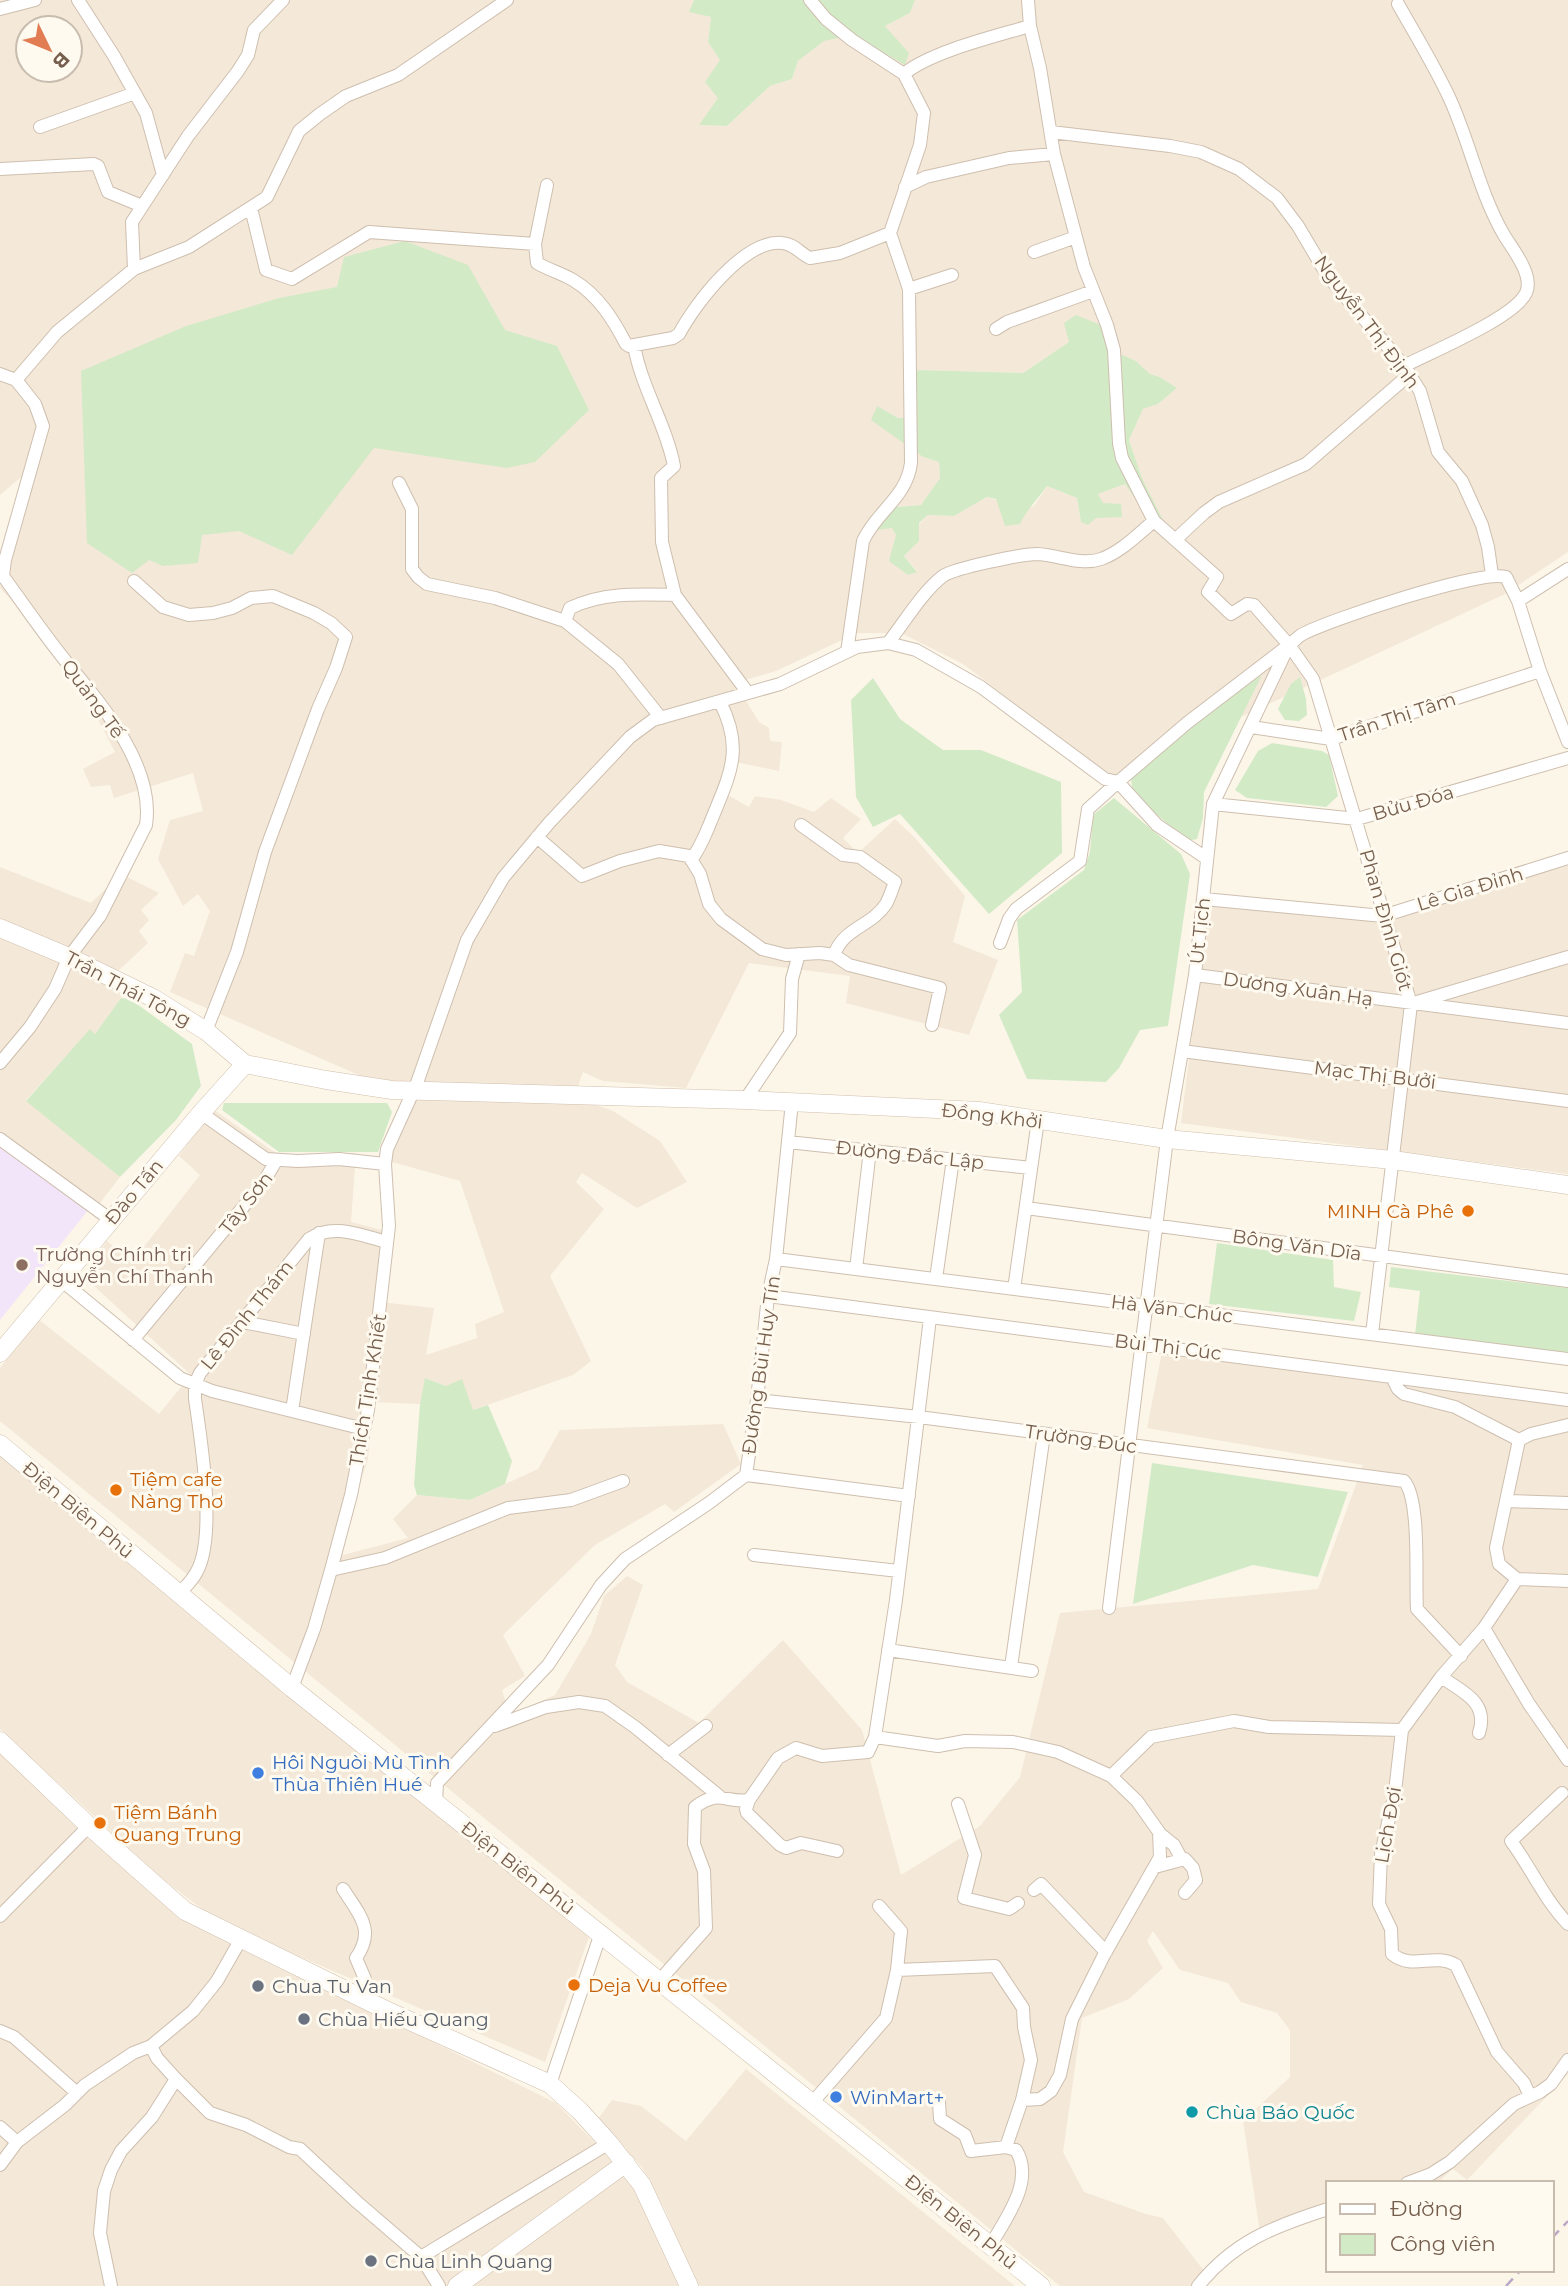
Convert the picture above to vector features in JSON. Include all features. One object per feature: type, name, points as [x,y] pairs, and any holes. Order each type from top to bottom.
[{"type":"street","points":[[0,9],[34,0]]},
{"type":"street","points":[[78,0],[146,113],[163,175]]},
{"type":"street","points":[[134,269],[132,222],[188,136],[238,71],[248,55],[254,30],[283,0]]},
{"type":"street","points":[[0,374],[16,380],[57,331],[134,269],[189,247],[267,197],[299,131],[320,114],[346,96],[398,75],[507,0]]},
{"type":"street","points":[[810,0],[826,19],[852,40],[904,74],[924,113],[920,145],[890,233],[909,289],[910,471],[901,492],[867,532],[863,541],[848,652]]},
{"type":"street","points":[[1028,0],[1030,26],[1054,154],[1076,237],[1114,350],[1121,454],[1154,521],[1175,540],[1219,502],[1306,464],[1407,370],[1501,316],[1526,293],[1529,282],[1492,213],[1450,98],[1398,4]]},
{"type":"street","points":[[904,74],[918,65],[977,41],[1030,26]]},
{"type":"street","points":[[40,127],[135,93]]},
{"type":"street","name":"Nguyễn Thị Định","points":[[1051,132],[1186,149],[1217,158],[1248,174],[1284,207],[1327,275],[1407,370],[1424,401],[1438,452],[1462,481],[1482,525],[1492,575]]},
{"type":"street","points":[[905,187],[926,177],[1009,158],[1054,154]]},
{"type":"street","points":[[0,169],[94,164],[98,166],[108,192],[142,206]]},
{"type":"street","points":[[547,185],[535,244],[537,263],[575,281],[591,294],[611,316],[626,344],[673,338],[679,334],[718,278],[766,243],[793,245],[810,258],[851,250],[890,233]]},
{"type":"street","points":[[251,208],[266,270],[292,279],[369,232],[535,244]]},
{"type":"street","points":[[1034,252],[1076,237]]},
{"type":"street","points":[[909,289],[952,275]]},
{"type":"street","points":[[996,329],[1007,322],[1093,291]]},
{"type":"street","points":[[634,345],[637,361],[666,434],[674,466],[661,478],[662,542],[675,595],[748,694]]},
{"type":"street","name":"Quảng Tế","points":[[0,1063],[30,1027],[55,989],[69,957],[100,916],[146,824],[149,808],[143,780],[118,730],[3,576],[5,560],[43,426],[35,404],[16,380]]},
{"type":"street","points":[[399,483],[412,509],[412,569],[418,577],[427,583],[495,598],[565,621],[618,664],[661,718]]},
{"type":"street","points":[[1154,521],[1109,556],[1094,561],[1021,555],[947,574],[934,584],[888,643],[916,650],[981,687],[1105,779],[1118,782],[1157,825],[1206,858]]},
{"type":"street","name":"Phan Đình Giót","points":[[1175,540],[1217,577],[1208,593],[1231,614],[1247,604],[1254,605],[1289,645],[1313,679],[1357,819],[1382,916],[1411,1004],[1372,1334]]},
{"type":"street","points":[[1518,601],[1568,569]]},
{"type":"street","points":[[1000,943],[1016,909],[1080,861],[1088,809],[1187,723],[1301,635],[1352,615],[1451,584],[1492,575],[1506,577],[1518,601],[1540,671],[1568,742]]},
{"type":"street","points":[[134,581],[163,607],[189,615],[213,613],[232,608],[251,598],[273,596],[314,613],[331,623],[346,637],[265,852],[237,952],[206,1031]]},
{"type":"street","points":[[565,621],[570,608],[588,600],[629,594],[675,595]]},
{"type":"street","name":"Thích Tịnh Khiết","points":[[292,1688],[314,1629],[331,1570],[351,1495],[364,1429],[389,1226],[385,1164],[387,1149],[413,1089],[467,940],[503,878],[537,837],[630,737],[653,720],[780,684],[857,647],[888,643]]},
{"type":"street","name":"Út Tịch","points":[[1109,1608],[1167,1139],[1205,899],[1206,858],[1213,804],[1289,645]]},
{"type":"street","name":"Trần Thị Tâm","points":[[1251,727],[1331,739],[1540,671]]},
{"type":"street","points":[[691,860],[702,846],[729,781],[733,752],[730,721],[720,702]]},
{"type":"street","name":"Bửu Đóa","points":[[1213,804],[1357,819],[1568,758]]},
{"type":"street","points":[[801,825],[844,855],[860,857],[895,882],[886,904],[867,922],[846,935],[838,943],[834,955]]},
{"type":"street","points":[[537,837],[582,876],[620,861],[659,851],[689,856],[700,874],[709,904],[722,919],[762,949],[786,955],[834,955],[849,965],[940,988],[932,1025]]},
{"type":"street","name":"Lê Gia Đỉnh","points":[[1205,899],[1382,916],[1568,858]]},
{"type":"street","name":"Trần Thái Tông","points":[[0,928],[69,957],[153,998],[206,1031],[245,1064],[392,1090],[413,1089]]},
{"type":"street","points":[[746,1100],[790,1033],[792,979],[799,954]]},
{"type":"street","points":[[1411,1004],[1568,957]]},
{"type":"street","name":"Dương Xuân Hạ","points":[[1195,975],[1568,1023]]},
{"type":"street","name":"Mạc Thị Bưởi","points":[[1182,1051],[1568,1101]]},
{"type":"street","name":"Đào Tấn","points":[[0,1353],[245,1064]]},
{"type":"street","name":"Đồng Khởi","points":[[413,1089],[979,1111],[1167,1139],[1393,1160],[1568,1185]]},
{"type":"street","name":"Đường Bùi Huy Tín","points":[[436,1805],[437,1783],[548,1665],[601,1585],[625,1559],[746,1475],[768,1296],[776,1259],[792,1102]]},
{"type":"street","name":"Tây Sơn","points":[[201,1113],[261,1158],[276,1161],[339,1159],[385,1164]]},
{"type":"street","points":[[1014,1289],[1038,1120]]},
{"type":"street","points":[[0,1139],[111,1220]]},
{"type":"street","name":"Đường Đắc Lập","points":[[788,1142],[1031,1168]]},
{"type":"street","points":[[856,1269],[870,1150]]},
{"type":"street","points":[[936,1279],[953,1159]]},
{"type":"street","name":"Tây Sơn","points":[[133,1340],[263,1183],[276,1161]]},
{"type":"street","name":"Bông Văn Dĩa","points":[[1026,1208],[1568,1281]]},
{"type":"street","points":[[292,1411],[319,1233],[327,1230],[341,1231],[387,1242]]},
{"type":"street","name":"Lê Đình Thám","points":[[179,1594],[197,1573],[204,1552],[207,1527],[194,1384],[200,1373],[309,1239],[319,1233]]},
{"type":"street","name":"Hà Văn Chúc","points":[[776,1259],[1568,1359]]},
{"type":"street","points":[[61,1280],[180,1378],[212,1391],[364,1429]]},
{"type":"street","name":"Bùi Thị Cúc","points":[[768,1296],[1568,1400]]},
{"type":"street","points":[[837,1850],[801,1843],[786,1847],[747,1813],[746,1809],[749,1800],[778,1758],[796,1748],[822,1756],[867,1752],[875,1737],[909,1496],[930,1318]]},
{"type":"street","points":[[243,1322],[304,1334]]},
{"type":"street","points":[[1392,1377],[1404,1394],[1455,1407],[1519,1440]]},
{"type":"street","name":"Trường Đúc","points":[[757,1400],[919,1418],[1404,1481],[1410,1489],[1415,1532],[1417,1609],[1461,1656]]},
{"type":"street","points":[[1519,1440],[1531,1434],[1568,1425]]},
{"type":"street","points":[[1011,1667],[1044,1434]]},
{"type":"street","points":[[1519,1440],[1496,1548],[1499,1564],[1517,1579],[1568,1581]]},
{"type":"street","name":"Điện Biên Phủ","points":[[0,1444],[436,1805],[660,1980],[1037,2285]]},
{"type":"street","points":[[746,1475],[909,1496]]},
{"type":"street","points":[[331,1570],[385,1558],[508,1508],[571,1500],[623,1481]]},
{"type":"street","points":[[1507,1500],[1568,1503]]},
{"type":"street","points":[[754,1555],[899,1571]]},
{"type":"street","name":"Lịch Đợi","points":[[1517,1579],[1484,1628],[1441,1677],[1402,1730],[1395,1792],[1381,1854],[1379,1904],[1391,1929],[1392,1954],[1400,1961],[1449,1961],[1457,1965],[1497,2052],[1524,2083],[1530,2096]]},
{"type":"street","points":[[1484,1628],[1529,1704],[1568,1760]]},
{"type":"street","points":[[888,1650],[1032,1671]]},
{"type":"street","points":[[1441,1677],[1480,1708],[1483,1717],[1479,1733]]},
{"type":"street","points":[[490,1728],[546,1707],[579,1702],[605,1706],[635,1727],[719,1796]]},
{"type":"street","points":[[1111,1776],[1152,1737],[1234,1721],[1269,1727],[1402,1730]]},
{"type":"street","points":[[668,1755],[706,1726]]},
{"type":"street","points":[[875,1737],[938,1746],[965,1741],[1013,1742],[1058,1752],[1111,1776],[1137,1801],[1159,1833],[1174,1845],[1181,1858],[1193,1868],[1196,1880],[1185,1893]]},
{"type":"street","points":[[0,1741],[89,1826],[185,1911],[358,1997],[550,2084],[580,2111],[642,2185],[690,2286]]},
{"type":"street","points":[[1563,1793],[1511,1841],[1526,1862],[1540,1890],[1568,1924]]},
{"type":"street","points":[[660,1980],[706,1928],[705,1880],[694,1844],[695,1807],[706,1799],[719,1796],[749,1800]]},
{"type":"street","points":[[958,1804],[975,1855],[964,1898],[1009,1909],[1018,1903]]},
{"type":"street","points":[[0,1916],[89,1826]]},
{"type":"street","points":[[1022,2100],[1040,2099],[1051,2091],[1060,2075],[1072,2019],[1160,1857],[1159,1833]]},
{"type":"street","points":[[1155,1867],[1181,1858]]},
{"type":"street","points":[[1034,1890],[1041,1884],[1107,1952]]},
{"type":"street","points":[[343,1889],[366,1926],[364,1947],[356,1958],[365,1979],[358,1997]]},
{"type":"street","points":[[813,2104],[886,2018],[897,1970],[901,1931],[879,1906]]},
{"type":"street","points":[[550,2084],[601,1933]]},
{"type":"street","points":[[0,2165],[17,2142],[77,2093],[106,2070],[150,2046],[193,2011],[217,1981],[241,1939]]},
{"type":"street","points":[[897,1970],[995,1966],[1023,2008],[1031,2060],[1022,2100],[1006,2147]]},
{"type":"street","points":[[0,2031],[14,2037],[77,2093]]},
{"type":"street","points":[[150,2046],[157,2058],[210,2113],[246,2125],[300,2150],[421,2257],[439,2286]]},
{"type":"street","points":[[1412,2181],[1431,2174],[1450,2162],[1514,2104],[1551,2084],[1568,2060]]},
{"type":"street","points":[[111,2286],[100,2233],[104,2191],[121,2151],[152,2117],[176,2079]]},
{"type":"street","points":[[939,2102],[940,2119],[965,2135],[971,2151],[1006,2147],[1016,2150],[1024,2161],[1020,2193],[990,2246]]},
{"type":"street","points":[[0,2127],[17,2142]]},
{"type":"street","points":[[421,2257],[609,2143]]},
{"type":"street","points":[[468,2283],[626,2163]]},
{"type":"street","points":[[1198,2286],[1207,2274],[1255,2236],[1326,2210]]},
{"type":"shaded area","points":[[0,0],[694,0],[690,11],[711,17],[708,42],[720,60],[718,98],[700,125],[727,126],[770,86],[792,79],[798,61],[824,41],[853,35],[908,53],[885,26],[910,13],[915,0],[1568,0],[1568,552],[1505,594],[1112,777],[963,664],[901,633],[857,633],[776,671],[735,683],[759,722],[769,728],[770,741],[782,742],[779,771],[731,761],[724,793],[749,807],[755,796],[781,800],[814,812],[831,798],[861,819],[843,838],[858,853],[895,819],[965,896],[953,942],[998,960],[969,1035],[846,1003],[850,976],[749,963],[686,1088],[603,1081],[583,1072],[574,1097],[613,1111],[660,1141],[687,1182],[637,1208],[582,1173],[576,1182],[604,1209],[550,1276],[591,1361],[573,1375],[473,1410],[446,1386],[426,1378],[420,1404],[372,1402],[368,1460],[346,1519],[339,1556],[408,1538],[393,1519],[417,1495],[470,1500],[538,1469],[560,1430],[723,1424],[741,1464],[674,1512],[665,1504],[595,1545],[503,1635],[525,1676],[502,1690],[510,1715],[555,1695],[591,1634],[604,1596],[627,1576],[643,1585],[615,1665],[627,1682],[699,1723],[783,1640],[862,1730],[901,1875],[980,1826],[1020,1777],[1060,1613],[1318,1589],[1363,1465],[1147,1428],[1162,1352],[1568,1406],[1568,2074],[1467,2180],[1453,2169],[1439,2181],[1326,2181],[1326,2217],[1261,2239],[1243,2121],[1290,2077],[1290,2030],[1277,2013],[1241,2002],[1228,1983],[1180,1970],[1153,1931],[1147,1941],[1163,1968],[1129,1999],[1082,2018],[1063,2152],[1084,2192],[1163,2218],[1205,2272],[1194,2286],[1060,2286],[0,1421],[0,1368],[38,1319],[159,1414],[191,1375],[82,1275],[107,1241],[132,1262],[200,1175],[179,1156],[213,1109],[280,1156],[356,1153],[351,1222],[393,1233],[380,1302],[434,1308],[426,1355],[477,1338],[475,1324],[504,1312],[460,1181],[378,1158],[404,1095],[170,992],[185,953],[194,956],[210,911],[198,894],[183,906],[158,859],[170,820],[203,811],[193,773],[114,798],[110,785],[91,787],[83,769],[115,752],[84,693],[74,687],[74,674],[0,588],[21,477],[0,495]],"holes":[[[1069,342],[1136,361],[1150,374],[1177,388],[1158,404],[1143,409],[1129,440],[1142,478],[1162,520],[1147,516],[1125,484],[1098,494],[1103,503],[1081,522],[1077,498],[1047,486],[1035,505],[1026,510],[987,497],[954,516],[928,515],[919,524],[919,541],[904,556],[917,571],[908,575],[885,508],[921,505],[940,478],[939,462],[923,457],[877,407],[898,418],[909,418],[905,373],[919,370],[1023,373]]]},
{"type":"shaded area","points":[[1568,851],[1568,1174],[1181,1123],[1209,898],[1387,916]]},
{"type":"shaded area","points":[[0,867],[91,903],[121,874],[159,893],[141,910],[149,920],[139,931],[148,943],[117,972],[134,980],[95,1034],[90,1030],[26,1100],[120,1177],[97,1207],[0,1135]]},
{"type":"shaded area","name":"Trường Chính trị Nguyễn Chí Thanh","points":[[0,1145],[89,1209],[0,1320]]},
{"type":"shaded area","points":[[0,1450],[589,1937],[545,2062],[219,1922],[160,1877],[0,1729]]},
{"type":"shaded area","points":[[0,1753],[191,1922],[556,2103],[633,2182],[684,2286],[0,2286]]},
{"type":"shaded area","points":[[746,2069],[1015,2286],[696,2286],[666,2212],[642,2167],[597,2120],[612,2100],[641,2106],[686,2141]]},
{"type":"green space","points":[[694,0],[915,0],[910,13],[885,26],[909,53],[905,65],[853,35],[824,41],[798,61],[792,79],[770,86],[727,126],[699,125],[718,98],[705,82],[720,60],[708,42],[711,17],[689,12]]},
{"type":"green space","points":[[405,241],[468,265],[505,330],[557,346],[589,410],[535,462],[507,468],[374,448],[292,555],[239,531],[202,535],[198,563],[163,566],[149,560],[132,573],[87,543],[81,371],[186,326],[279,298],[337,287],[344,257]]},
{"type":"green space","points":[[1076,315],[1101,325],[1120,354],[1136,361],[1150,374],[1177,388],[1158,404],[1143,409],[1129,440],[1142,478],[1163,520],[1155,523],[1147,516],[1125,484],[1098,494],[1103,503],[1121,504],[1122,517],[1096,518],[1088,525],[1081,522],[1077,498],[1047,486],[1020,524],[1005,526],[996,499],[987,497],[954,516],[928,515],[919,523],[919,541],[904,556],[917,572],[908,575],[889,561],[896,535],[892,528],[876,530],[869,518],[885,508],[921,505],[940,478],[939,462],[923,457],[871,420],[877,406],[898,418],[909,418],[905,373],[919,370],[1023,373],[1069,342],[1064,323]]},
{"type":"green space","points":[[1262,675],[1204,792],[1203,818],[1197,839],[1186,841],[1132,792],[1131,776],[1192,724]]},
{"type":"green space","points":[[1300,677],[1307,715],[1299,721],[1285,720],[1278,709],[1291,684]]},
{"type":"green space","points":[[873,678],[900,719],[943,750],[981,750],[1061,782],[1062,853],[989,914],[900,814],[873,827],[856,797],[851,700]]},
{"type":"green space","points":[[1272,743],[1322,751],[1329,755],[1338,796],[1326,807],[1247,798],[1235,790],[1258,751]]},
{"type":"green space","points":[[1114,798],[1181,854],[1190,874],[1168,1026],[1140,1030],[1119,1068],[1106,1082],[1027,1079],[999,1015],[1022,992],[1017,920],[1084,870],[1090,852],[1093,815]]},
{"type":"green space","points":[[121,998],[130,999],[192,1044],[201,1086],[176,1120],[120,1177],[26,1101],[90,1029],[95,1034]]},
{"type":"green space","points":[[224,1103],[387,1103],[392,1112],[378,1152],[279,1152],[222,1110]]},
{"type":"green space","points":[[1217,1243],[1333,1260],[1334,1287],[1361,1292],[1354,1321],[1209,1304]]},
{"type":"green space","points":[[1391,1267],[1568,1288],[1568,1353],[1415,1335],[1420,1291],[1389,1287]]},
{"type":"green space","points":[[425,1378],[446,1386],[462,1379],[473,1410],[488,1405],[512,1461],[505,1484],[470,1500],[417,1495],[414,1485],[420,1404]]},
{"type":"green space","points":[[1152,1463],[1348,1492],[1318,1577],[1253,1565],[1133,1604]]},
{"type":"railway","points":[[1554,2236],[1568,2221]]},
{"type":"railway","points":[[1506,2286],[1519,2272]]},
{"type":"place","name":"MINH Cà Phê","points":[[1468,1211]]},
{"type":"place","name":"Trường Chính trị Nguyễn Chí Thanh","points":[[22,1265]]},
{"type":"place","name":"Tiệm cafe Nàng Thơ","points":[[116,1490]]},
{"type":"place","name":"Hôi Nguòi Mù Tình Thùa Thiên Hué","points":[[258,1773]]},
{"type":"place","name":"Tiệm Bánh Quang Trung","points":[[100,1823]]},
{"type":"place","name":"Deja Vu Coffee","points":[[574,1985]]},
{"type":"place","name":"Chua Tu Van","points":[[258,1986]]},
{"type":"place","name":"Chùa Hiếu Quang","points":[[304,2019]]},
{"type":"place","name":"WinMart+","points":[[836,2097]]},
{"type":"place","name":"Chùa Báo Quốc","points":[[1192,2112]]},
{"type":"place","name":"Chùa Linh Quang","points":[[371,2261]]}]
